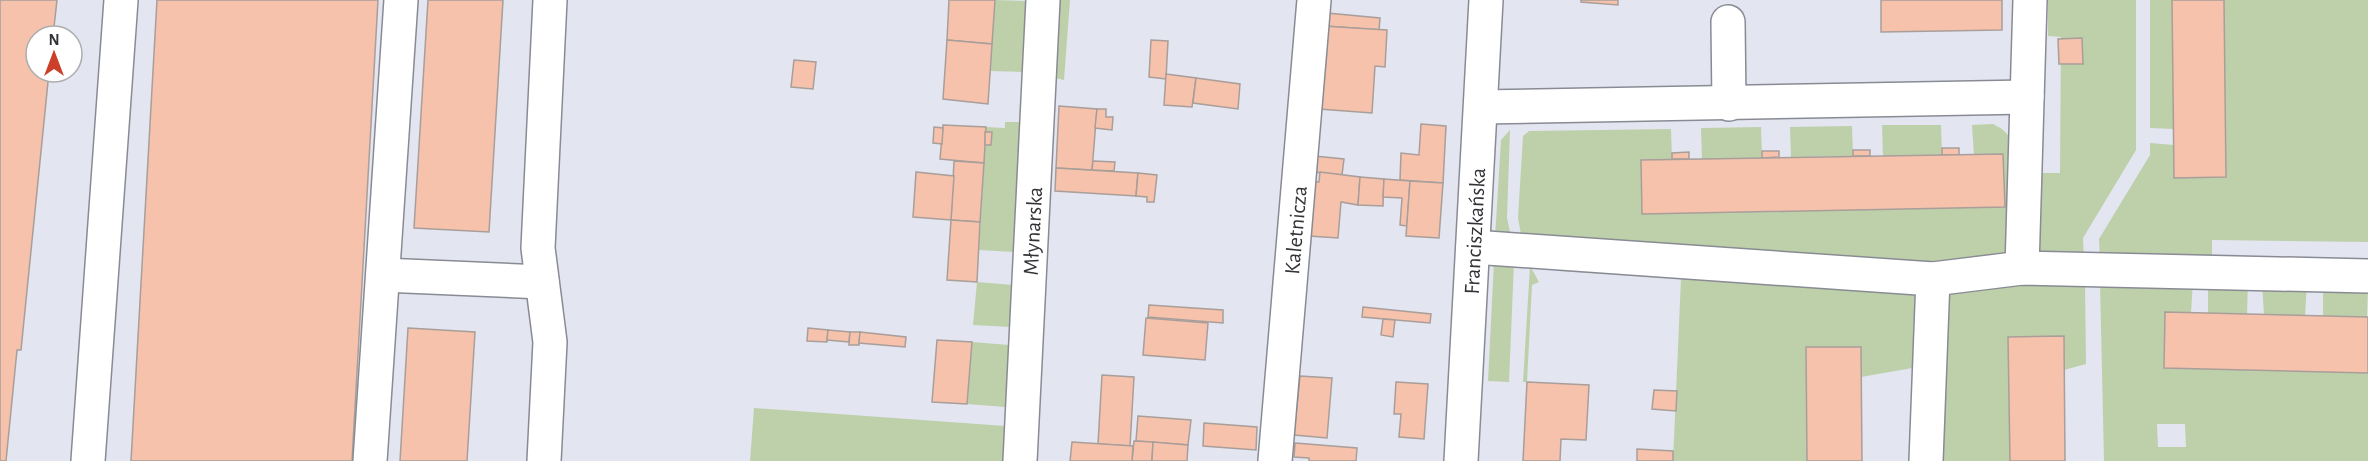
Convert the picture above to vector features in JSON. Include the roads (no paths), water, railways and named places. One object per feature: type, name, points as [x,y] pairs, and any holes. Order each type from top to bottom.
[{"type":"street","points":[[88,461],[121,0]]},
{"type":"street","points":[[370,461],[401,0]]},
{"type":"street","points":[[544,461],[550,342],[538,248],[550,0]]},
{"type":"street","name":"Młynarska","points":[[1020,461],[1043,0]]},
{"type":"street","name":"Kaletnicza","points":[[1275,461],[1314,0]]},
{"type":"street","name":"Franciszkańska","points":[[1461,461],[1486,0]]},
{"type":"street","points":[[2022,268],[2030,0]]},
{"type":"street","points":[[1728,22],[1729,104]]},
{"type":"street","points":[[1481,107],[2027,97]]},
{"type":"street","points":[[1473,247],[1933,279],[2022,268],[2368,276]]},
{"type":"street","points":[[383,275],[543,282]]},
{"type":"street","points":[[1926,461],[1933,279]]}]
